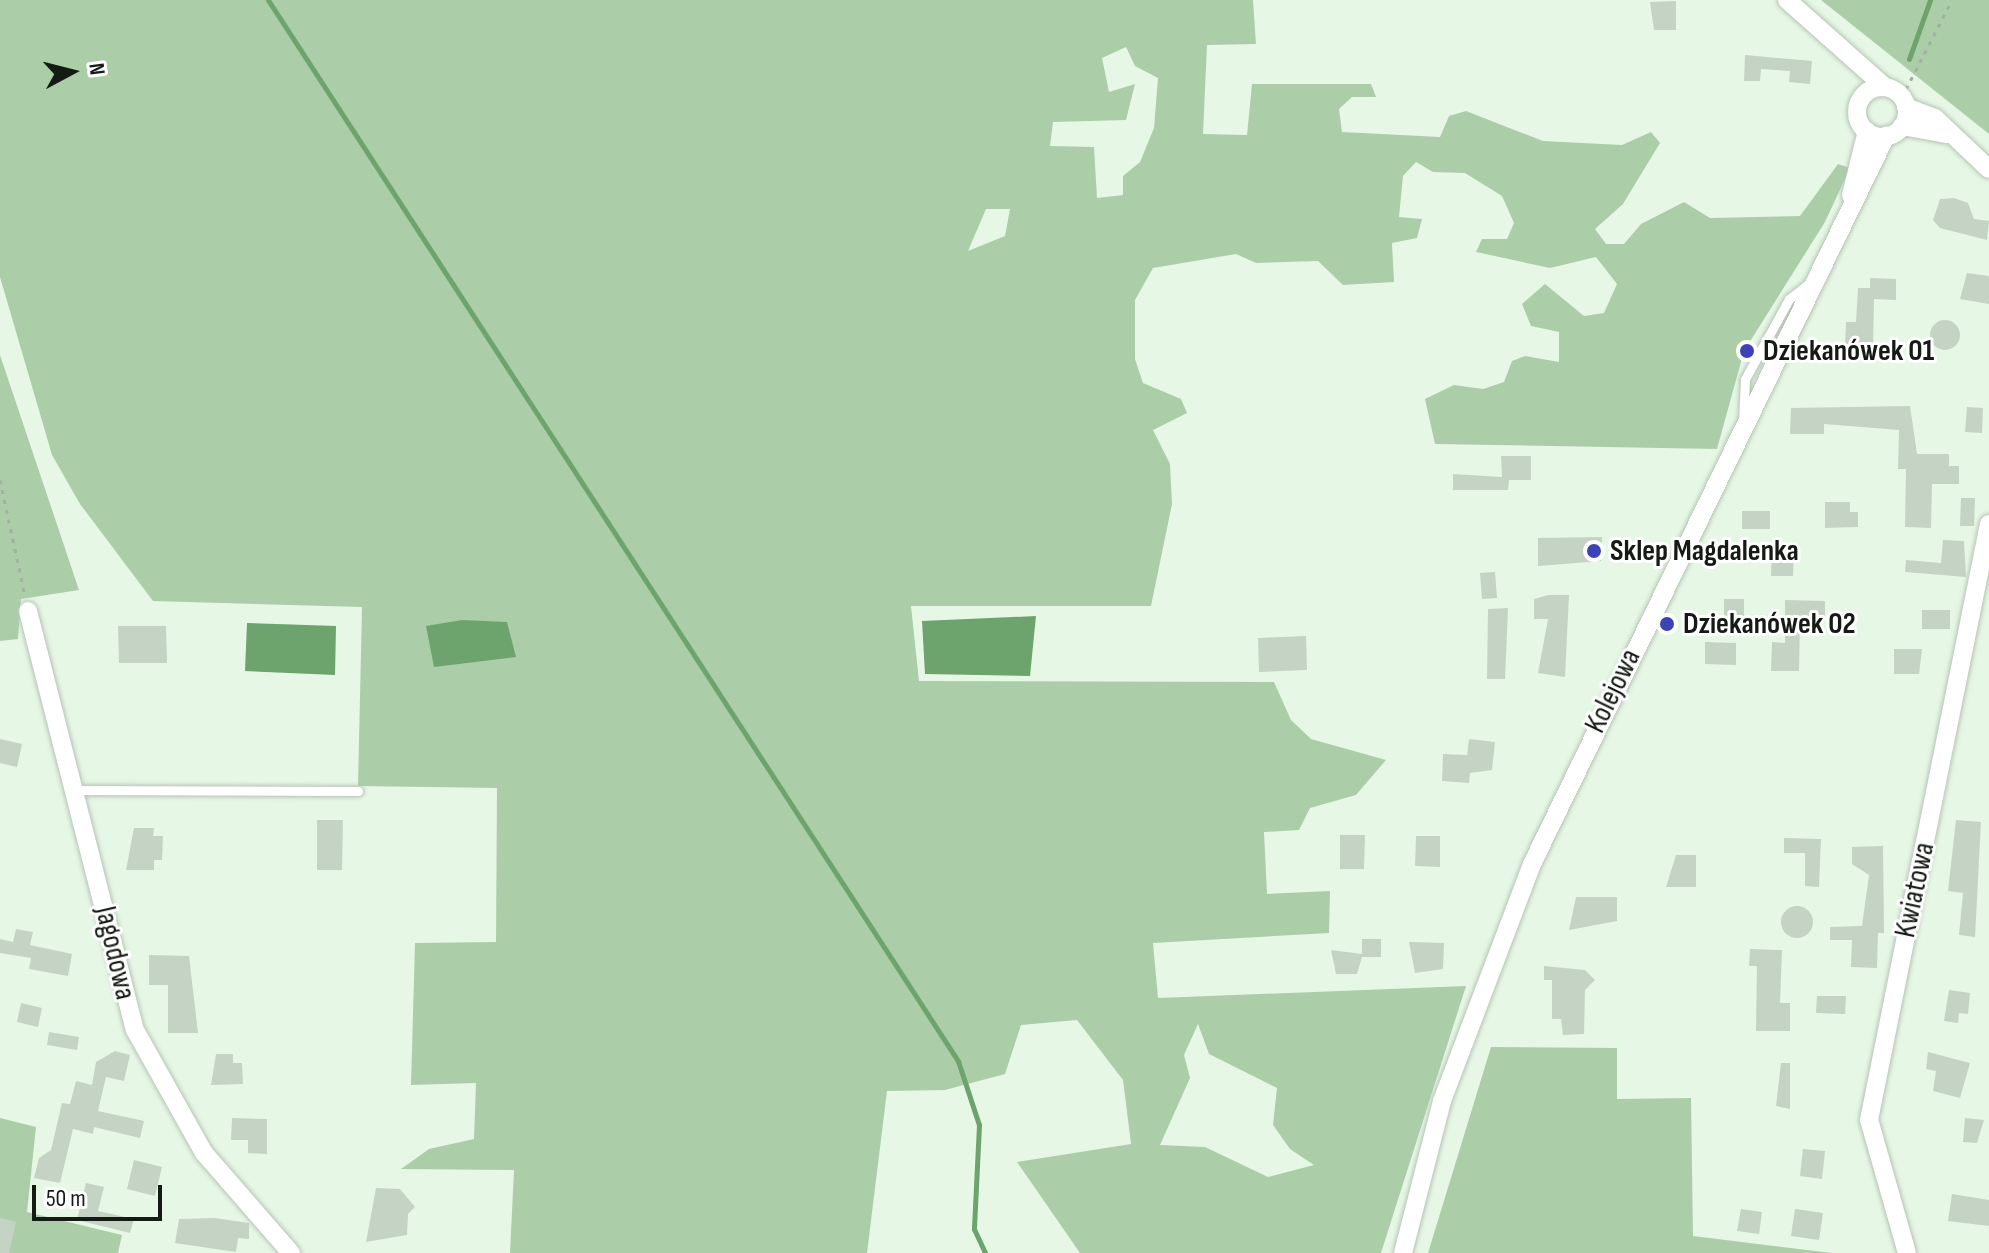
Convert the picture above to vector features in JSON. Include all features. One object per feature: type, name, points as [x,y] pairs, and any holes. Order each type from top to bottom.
[{"type":"street","points":[[1787,0],[1885,87],[1899,116],[1947,134],[1989,169]]},
{"type":"street","points":[[1848,54],[1865,94],[1885,87]]},
{"type":"street","name":"Kolejowa","points":[[1849,205],[1867,131],[1858,115],[1865,94]]},
{"type":"street","points":[[1867,131],[1899,116]]},
{"type":"street","name":"Kolejowa","points":[[1403,1253],[1442,1101],[1556,810],[1849,205],[1899,116]]},
{"type":"street","name":"Kwiatowa","points":[[1907,1253],[1869,1120],[1982,601],[1989,524]]},
{"type":"street","name":"Jagodowa","points":[[28,611],[76,790],[121,987],[154,1073],[204,1153],[291,1253]]},
{"type":"lane","points":[[76,790],[358,791]]},
{"type":"path","points":[[1899,116],[1952,0]]},
{"type":"path","points":[[0,480],[28,611]]},
{"type":"shaded area","points":[[0,0],[1253,0],[1256,44],[1207,45],[1203,134],[1247,135],[1252,84],[1371,84],[1376,97],[1352,97],[1339,109],[1342,132],[1440,137],[1449,116],[1466,111],[1543,141],[1622,145],[1651,132],[1660,143],[1623,204],[1595,229],[1606,244],[1624,244],[1641,224],[1684,202],[1710,218],[1800,216],[1838,164],[1850,168],[1825,222],[1744,351],[1717,449],[1435,444],[1425,399],[1454,385],[1483,389],[1504,382],[1512,361],[1525,356],[1559,362],[1559,332],[1531,326],[1522,304],[1545,284],[1584,316],[1604,313],[1617,284],[1596,257],[1550,268],[1476,252],[1482,239],[1507,239],[1514,223],[1502,196],[1465,173],[1433,172],[1416,162],[1403,176],[1399,217],[1422,219],[1417,238],[1392,243],[1394,282],[1343,285],[1318,261],[1256,263],[1236,254],[1153,268],[1135,300],[1135,359],[1143,383],[1181,399],[1187,413],[1153,430],[1170,464],[1172,504],[1151,606],[911,606],[919,681],[1274,682],[1291,720],[1311,739],[1386,760],[1356,795],[1310,808],[1299,830],[1264,832],[1267,894],[1330,891],[1329,933],[1153,943],[1158,998],[1466,986],[1381,1253],[1080,1253],[1017,1162],[1131,1144],[1123,1080],[1077,1020],[1021,1025],[1005,1074],[945,1090],[887,1091],[867,1253],[510,1253],[514,1170],[401,1169],[429,1149],[474,1139],[476,1083],[411,1085],[415,943],[496,942],[497,788],[358,786],[362,607],[153,601],[80,504],[52,455],[0,277]],"holes":[[[1126,47],[1135,66],[1158,78],[1154,128],[1140,162],[1123,176],[1123,195],[1097,198],[1094,147],[1050,146],[1053,122],[1126,120],[1135,84],[1109,92],[1102,58]],[[986,209],[1010,209],[1005,236],[968,251]],[[1198,1024],[1209,1054],[1277,1088],[1273,1125],[1290,1149],[1314,1165],[1268,1177],[1205,1147],[1160,1145],[1190,1078],[1184,1055]]]},
{"type":"shaded area","points":[[1821,0],[1989,0],[1989,134]]},
{"type":"shaded area","points":[[0,355],[79,590],[21,599],[18,639],[0,641]]},
{"type":"shaded area","points":[[1036,616],[1030,676],[925,674],[922,621]]},
{"type":"shaded area","points":[[462,620],[507,622],[516,657],[434,667],[426,626]]},
{"type":"shaded area","points":[[247,623],[336,626],[335,675],[245,671]]},
{"type":"shaded area","points":[[1491,1047],[1617,1048],[1617,1099],[1691,1098],[1693,1236],[1832,1253],[1428,1253]]},
{"type":"shaded area","points":[[0,1118],[36,1127],[27,1212],[122,1235],[118,1253],[0,1253]]},
{"type":"building","points":[[1676,1],[1676,30],[1654,30],[1650,2]]},
{"type":"building","points":[[1745,55],[1812,61],[1810,84],[1789,82],[1790,71],[1761,69],[1760,81],[1744,81]]},
{"type":"building","points":[[1954,198],[1968,203],[1974,219],[1989,221],[1987,240],[1940,228],[1933,220],[1940,199]]},
{"type":"building","points":[[1967,273],[1989,276],[1989,304],[1960,299]]},
{"type":"building","points":[[1870,278],[1896,279],[1896,300],[1874,299],[1873,348],[1845,347],[1846,322],[1856,322],[1858,288],[1870,288]]},
{"type":"building","points":[[1945,320],[1956,324],[1960,335],[1956,346],[1945,350],[1934,346],[1930,335],[1934,324]]},
{"type":"building","points":[[1910,406],[1917,454],[1949,454],[1949,466],[1959,466],[1959,484],[1932,484],[1931,528],[1905,527],[1906,469],[1898,469],[1899,430],[1824,424],[1824,434],[1790,434],[1791,408]]},
{"type":"building","points":[[1967,407],[1983,408],[1982,433],[1965,432]]},
{"type":"building","points":[[1501,456],[1531,456],[1531,480],[1509,480],[1508,490],[1453,490],[1453,474],[1502,477]]},
{"type":"building","points":[[1961,498],[1975,498],[1974,526],[1960,526]]},
{"type":"building","points":[[1825,502],[1850,502],[1850,512],[1858,512],[1858,527],[1825,528]]},
{"type":"building","points":[[1742,511],[1770,511],[1770,529],[1742,529]]},
{"type":"building","points":[[1602,537],[1601,561],[1538,566],[1538,538]]},
{"type":"building","points":[[1943,540],[1964,541],[1966,577],[1905,572],[1906,560],[1941,563]]},
{"type":"building","points":[[1772,545],[1794,545],[1793,576],[1771,576]]},
{"type":"building","points":[[1495,572],[1497,598],[1482,599],[1480,573]]},
{"type":"building","points":[[1569,595],[1565,677],[1538,673],[1548,619],[1534,619],[1534,599]]},
{"type":"building","points":[[1724,599],[1744,599],[1744,622],[1724,622]]},
{"type":"building","points":[[1785,600],[1825,601],[1825,621],[1800,621],[1799,671],[1771,671],[1772,642],[1785,643]]},
{"type":"building","points":[[1508,608],[1505,679],[1487,679],[1488,609]]},
{"type":"building","points":[[1922,610],[1950,610],[1950,629],[1922,629]]},
{"type":"building","points":[[118,626],[166,626],[167,663],[119,663]]},
{"type":"building","points":[[1306,636],[1307,670],[1259,672],[1258,638]]},
{"type":"building","points":[[1705,642],[1736,643],[1736,665],[1705,664]]},
{"type":"building","points":[[1894,649],[1922,649],[1919,674],[1894,674]]},
{"type":"building","points":[[0,739],[22,744],[17,767],[0,763]]},
{"type":"building","points":[[1469,739],[1495,742],[1492,770],[1470,773],[1469,783],[1442,781],[1443,754],[1467,755]]},
{"type":"building","points":[[317,820],[343,820],[342,870],[317,870]]},
{"type":"building","points":[[1956,820],[1981,822],[1975,937],[1959,935],[1963,893],[1948,891]]},
{"type":"building","points":[[134,828],[154,828],[153,836],[163,836],[162,860],[154,860],[154,870],[126,870]]},
{"type":"building","points":[[1340,835],[1365,835],[1364,869],[1340,869]]},
{"type":"building","points":[[1416,836],[1440,836],[1440,867],[1415,866]]},
{"type":"building","points":[[1784,838],[1821,839],[1819,887],[1805,886],[1805,853],[1784,853]]},
{"type":"building","points":[[1883,846],[1884,933],[1878,933],[1877,968],[1851,967],[1852,940],[1830,940],[1830,927],[1862,926],[1869,875],[1852,864],[1852,847]]},
{"type":"building","points":[[1676,855],[1696,855],[1696,887],[1666,887]]},
{"type":"building","points":[[1576,897],[1617,897],[1617,921],[1569,930]]},
{"type":"building","points":[[1797,906],[1808,911],[1813,922],[1808,933],[1797,938],[1786,933],[1781,922],[1786,911]]},
{"type":"building","points":[[16,929],[33,932],[30,945],[72,954],[68,976],[29,969],[31,958],[0,953],[0,939],[13,942]]},
{"type":"building","points":[[1362,939],[1381,939],[1381,957],[1362,957],[1357,974],[1336,974],[1331,950],[1362,954]]},
{"type":"building","points":[[1409,942],[1444,943],[1443,969],[1415,973]]},
{"type":"building","points":[[1750,949],[1782,950],[1780,1003],[1790,1003],[1790,1031],[1756,1031],[1757,966],[1749,966]]},
{"type":"building","points":[[149,955],[189,956],[198,1033],[168,1033],[168,985],[149,985]]},
{"type":"building","points":[[1544,966],[1585,970],[1595,980],[1585,990],[1584,1034],[1563,1035],[1561,1019],[1552,1019],[1552,980],[1544,980]]},
{"type":"building","points":[[1949,990],[1970,993],[1968,1014],[1959,1013],[1958,1023],[1944,1021]]},
{"type":"building","points":[[1817,996],[1846,996],[1845,1014],[1816,1013]]},
{"type":"building","points":[[21,1003],[42,1008],[38,1027],[17,1022]]},
{"type":"building","points":[[49,1032],[79,1037],[77,1050],[47,1045]]},
{"type":"building","points":[[115,1051],[130,1055],[124,1081],[106,1077],[98,1111],[144,1121],[140,1138],[94,1127],[93,1134],[73,1129],[60,1183],[34,1178],[39,1158],[51,1150],[62,1103],[70,1104],[76,1081],[92,1085],[96,1062]]},
{"type":"building","points":[[1928,1052],[1970,1063],[1960,1098],[1933,1091],[1936,1071],[1926,1069]]},
{"type":"building","points":[[216,1054],[233,1054],[233,1063],[242,1063],[243,1084],[211,1085]]},
{"type":"building","points":[[1781,1063],[1790,1063],[1790,1109],[1776,1106]]},
{"type":"building","points":[[232,1118],[267,1119],[267,1154],[248,1153],[248,1140],[231,1140]]},
{"type":"building","points":[[1965,1118],[1984,1120],[1977,1143],[1963,1142]]},
{"type":"building","points":[[1803,1149],[1825,1151],[1822,1179],[1800,1176]]},
{"type":"building","points":[[134,1160],[162,1167],[155,1196],[127,1189]]},
{"type":"building","points":[[86,1183],[104,1187],[98,1211],[134,1219],[130,1233],[77,1220]]},
{"type":"building","points":[[376,1188],[400,1189],[415,1207],[408,1214],[407,1235],[366,1242]]},
{"type":"building","points":[[1952,1194],[1989,1200],[1989,1226],[1948,1221]]},
{"type":"building","points":[[1741,1209],[1762,1212],[1759,1234],[1737,1231]]},
{"type":"building","points":[[1795,1209],[1823,1213],[1819,1240],[1791,1236]]},
{"type":"building","points":[[0,1218],[16,1222],[9,1253],[0,1253]]},
{"type":"building","points":[[215,1218],[249,1223],[249,1239],[238,1238],[236,1252],[175,1243],[179,1219]]},
{"type":"waterway","points":[[268,0],[958,1061],[979,1125],[974,1229],[985,1253]]},
{"type":"waterway","points":[[1909,59],[1930,0]]},
{"type":"place","name":"Dziekanówek 01","points":[[1747,351]]},
{"type":"place","name":"Sklep Magdalenka","points":[[1594,551]]},
{"type":"place","name":"Dziekanówek 02","points":[[1667,624]]}]
